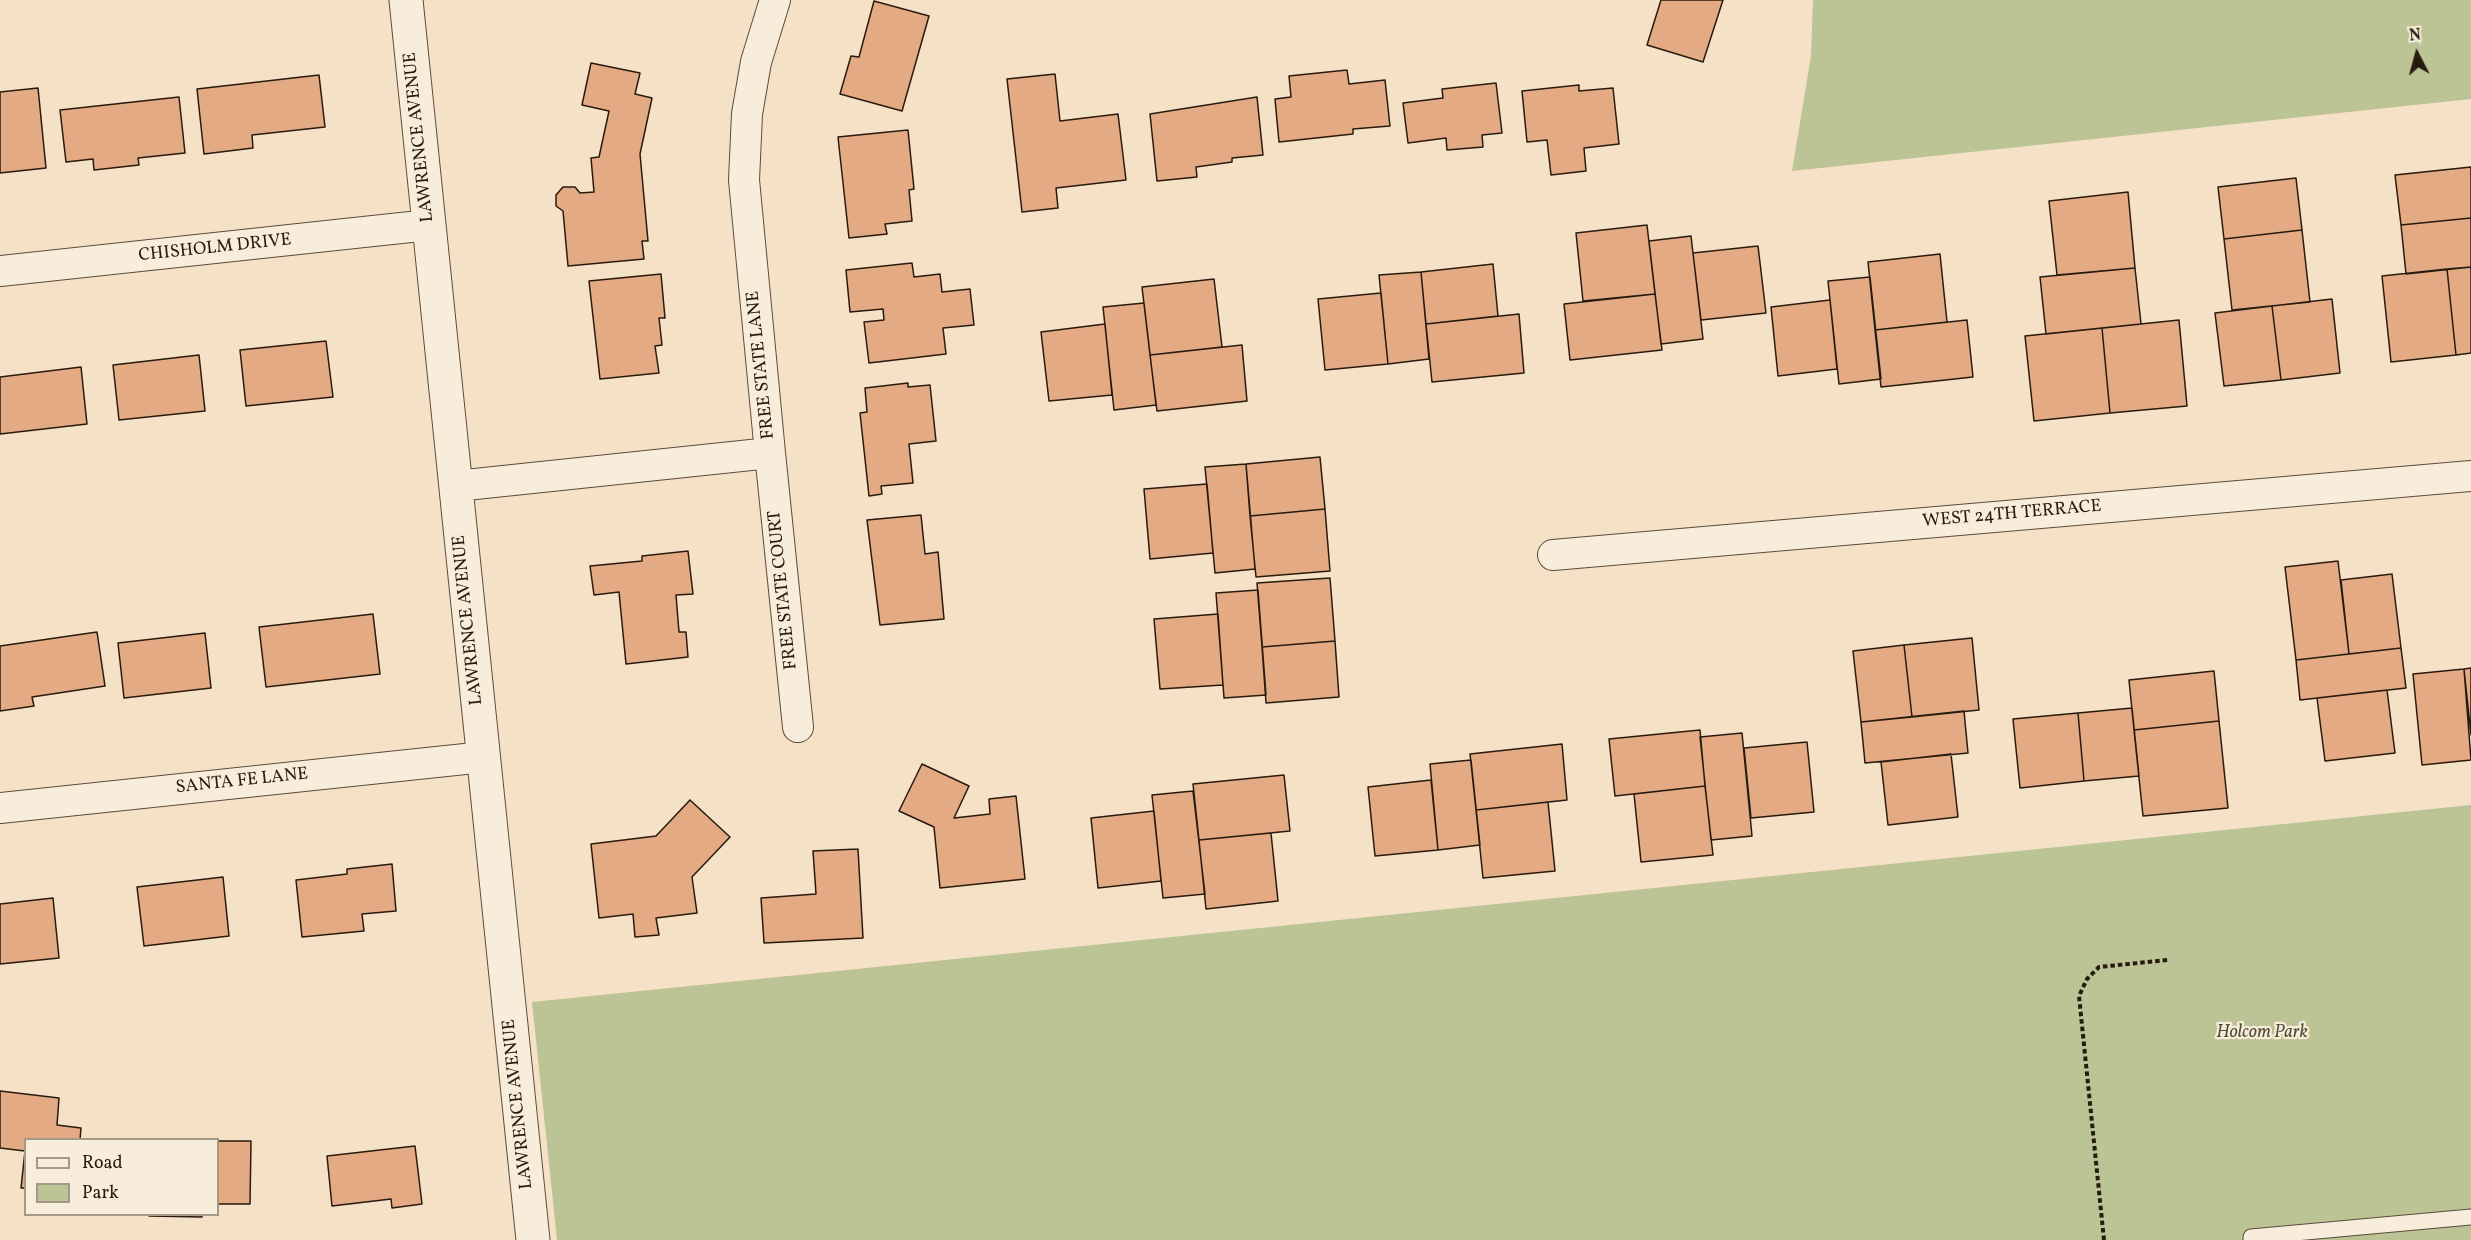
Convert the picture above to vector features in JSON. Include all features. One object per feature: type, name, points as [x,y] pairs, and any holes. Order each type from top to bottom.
[{"type":"street","name":"LAWRENCE AVENUE","points":[[406,0],[532,1240]]},
{"type":"street","name":"FREE STATE LANE","points":[[456,486],[770,453],[744,180],[750,93],[756,62],[775,0]]},
{"type":"street","name":"CHISHOLM DRIVE","points":[[0,271],[429,225]]},
{"type":"street","name":"FREE STATE COURT","points":[[770,453],[798,728]]},
{"type":"street","name":"WEST 24TH TERRACE","points":[[1553,555],[2471,476]]},
{"type":"street","name":"SANTA FE LANE","points":[[0,808],[483,757]]},
{"type":"lane","points":[[2251,1240],[2251,1237],[2471,1217]]},
{"type":"path","points":[[2104,1240],[2079,996],[2087,979],[2099,967],[2168,960]]},
{"type":"green space","points":[[1813,0],[2471,0],[2471,99],[1792,171],[1811,56]]},
{"type":"green space","name":"Holcom Park","points":[[2471,805],[2471,1240],[557,1240],[532,1002]]},
{"type":"building","points":[[1661,0],[1723,0],[1703,62],[1647,45]]},
{"type":"building","points":[[874,1],[929,16],[902,111],[840,94],[851,56],[859,57]]},
{"type":"building","points":[[591,63],[640,73],[635,94],[652,98],[640,154],[648,241],[642,241],[644,259],[568,266],[563,211],[556,206],[556,195],[563,187],[575,187],[580,193],[594,192],[591,158],[599,157],[609,111],[582,105]]},
{"type":"building","points":[[1347,70],[1349,84],[1385,80],[1390,126],[1353,129],[1353,134],[1279,142],[1275,99],[1291,97],[1289,76]]},
{"type":"building","points":[[1055,74],[1060,121],[1118,114],[1126,180],[1056,188],[1058,208],[1022,212],[1007,79]]},
{"type":"building","points":[[319,75],[325,127],[252,135],[253,148],[204,154],[197,89]]},
{"type":"building","points":[[1496,83],[1502,133],[1482,135],[1483,147],[1447,150],[1446,138],[1408,143],[1403,103],[1443,98],[1442,89]]},
{"type":"building","points":[[1579,85],[1579,91],[1613,88],[1619,144],[1584,148],[1586,171],[1551,175],[1547,140],[1527,142],[1522,91]]},
{"type":"building","points":[[38,88],[46,168],[0,173],[0,92]]},
{"type":"building","points":[[179,97],[185,153],[138,158],[139,165],[94,170],[93,159],[66,162],[60,110]]},
{"type":"building","points":[[1257,97],[1263,155],[1232,158],[1232,162],[1196,167],[1197,177],[1157,181],[1150,114]]},
{"type":"building","points":[[908,130],[914,189],[909,190],[912,221],[885,224],[887,234],[849,238],[838,137]]},
{"type":"building","points":[[2471,167],[2471,218],[2401,225],[2395,175]]},
{"type":"building","points":[[2296,178],[2302,230],[2224,239],[2218,187]]},
{"type":"building","points":[[2128,192],[2135,268],[2057,275],[2049,201]]},
{"type":"building","points":[[2471,218],[2471,267],[2406,274],[2401,225]]},
{"type":"building","points":[[1647,225],[1655,294],[1583,301],[1576,233]]},
{"type":"building","points":[[2302,230],[2310,302],[2232,310],[2224,239]]},
{"type":"building","points":[[1691,236],[1703,339],[1661,344],[1649,241]]},
{"type":"building","points":[[1758,246],[1766,313],[1701,320],[1693,253]]},
{"type":"building","points":[[1940,254],[1947,322],[1875,330],[1868,262]]},
{"type":"building","points":[[912,263],[914,277],[940,274],[942,292],[970,289],[974,325],[943,328],[946,354],[869,363],[864,322],[884,320],[883,309],[850,312],[846,270]]},
{"type":"building","points":[[1493,264],[1498,316],[1426,324],[1421,272]]},
{"type":"building","points":[[2471,267],[2471,353],[2456,355],[2447,269]]},
{"type":"building","points":[[2135,268],[2141,324],[2046,334],[2040,277]]},
{"type":"building","points":[[2447,269],[2456,355],[2391,362],[2382,276]]},
{"type":"building","points":[[1421,272],[1429,359],[1388,364],[1379,275]]},
{"type":"building","points":[[661,274],[665,318],[659,318],[662,345],[655,346],[659,373],[600,379],[589,281]]},
{"type":"building","points":[[1870,277],[1881,379],[1839,384],[1828,281]]},
{"type":"building","points":[[1214,279],[1222,347],[1150,355],[1142,287]]},
{"type":"building","points":[[1381,293],[1388,364],[1325,370],[1318,299]]},
{"type":"building","points":[[1655,294],[1662,350],[1570,360],[1564,304]]},
{"type":"building","points":[[2332,299],[2340,373],[2281,380],[2272,306]]},
{"type":"building","points":[[1830,300],[1837,369],[1778,376],[1771,307]]},
{"type":"building","points":[[1144,303],[1156,405],[1114,410],[1103,307]]},
{"type":"building","points":[[2272,306],[2281,380],[2224,386],[2215,313]]},
{"type":"building","points":[[1519,314],[1524,373],[1432,382],[1426,324]]},
{"type":"building","points":[[1967,320],[1973,377],[1881,387],[1875,330]]},
{"type":"building","points":[[2179,320],[2187,406],[2110,413],[2102,328]]},
{"type":"building","points":[[1105,324],[1112,395],[1049,401],[1041,332]]},
{"type":"building","points":[[2102,328],[2110,413],[2034,421],[2025,336]]},
{"type":"building","points":[[326,341],[333,397],[246,406],[240,350]]},
{"type":"building","points":[[1242,345],[1247,401],[1157,411],[1150,355]]},
{"type":"building","points":[[199,355],[205,411],[119,420],[113,365]]},
{"type":"building","points":[[81,367],[87,424],[0,434],[0,377]]},
{"type":"building","points":[[908,383],[908,387],[930,385],[936,441],[909,444],[913,483],[881,486],[882,494],[869,496],[860,413],[867,412],[865,388]]},
{"type":"building","points":[[1320,457],[1325,509],[1250,516],[1246,464]]},
{"type":"building","points":[[1246,464],[1255,569],[1215,573],[1205,467]]},
{"type":"building","points":[[1207,484],[1213,553],[1150,559],[1144,489]]},
{"type":"building","points":[[1325,509],[1330,571],[1256,577],[1250,516]]},
{"type":"building","points":[[921,515],[925,554],[938,552],[944,619],[880,625],[867,520]]},
{"type":"building","points":[[688,551],[693,594],[676,595],[679,632],[686,632],[688,657],[626,664],[619,592],[594,595],[590,566],[642,561],[642,556]]},
{"type":"building","points":[[2338,561],[2349,654],[2296,660],[2285,567]]},
{"type":"building","points":[[2392,574],[2401,648],[2349,654],[2341,580]]},
{"type":"building","points":[[1330,578],[1335,641],[1262,647],[1257,583]]},
{"type":"building","points":[[1258,590],[1266,695],[1224,698],[1216,593]]},
{"type":"building","points":[[373,614],[380,674],[266,687],[259,627]]},
{"type":"building","points":[[1218,614],[1223,685],[1160,689],[1154,619]]},
{"type":"building","points":[[97,632],[105,686],[32,697],[34,706],[0,711],[0,646]]},
{"type":"building","points":[[205,633],[211,688],[124,698],[118,643]]},
{"type":"building","points":[[1972,638],[1979,710],[1912,717],[1904,645]]},
{"type":"building","points":[[1335,641],[1339,697],[1266,703],[1262,647]]},
{"type":"building","points":[[1904,645],[1912,717],[1861,722],[1853,651]]},
{"type":"building","points":[[2401,648],[2406,688],[2300,700],[2296,660]]},
{"type":"building","points":[[2471,668],[2471,735],[2464,669]]},
{"type":"building","points":[[2464,669],[2471,760],[2422,765],[2413,674]]},
{"type":"building","points":[[2214,671],[2219,721],[2134,730],[2129,680]]},
{"type":"building","points":[[2387,690],[2395,753],[2325,761],[2317,698]]},
{"type":"building","points":[[2132,708],[2139,776],[2084,781],[2078,713]]},
{"type":"building","points":[[1964,711],[1968,753],[1865,763],[1861,722]]},
{"type":"building","points":[[2078,713],[2084,781],[2020,788],[2013,719]]},
{"type":"building","points":[[2219,721],[2228,808],[2143,816],[2134,730]]},
{"type":"building","points":[[1700,730],[1705,786],[1615,796],[1609,739]]},
{"type":"building","points":[[1742,733],[1752,836],[1711,840],[1700,737]]},
{"type":"building","points":[[1807,742],[1814,812],[1751,818],[1744,748]]},
{"type":"building","points":[[1562,744],[1567,800],[1476,810],[1470,754]]},
{"type":"building","points":[[1951,754],[1958,817],[1888,825],[1881,762]]},
{"type":"building","points":[[1471,760],[1480,845],[1438,850],[1430,764]]},
{"type":"building","points":[[922,764],[969,786],[954,818],[990,814],[989,799],[1016,796],[1025,879],[940,888],[934,827],[899,811]]},
{"type":"building","points":[[1284,775],[1290,831],[1199,840],[1193,784]]},
{"type":"building","points":[[1431,780],[1438,850],[1375,856],[1368,787]]},
{"type":"building","points":[[1705,786],[1713,855],[1641,862],[1634,794]]},
{"type":"building","points":[[1193,791],[1205,894],[1163,898],[1152,795]]},
{"type":"building","points":[[690,800],[730,837],[692,877],[697,913],[656,918],[659,935],[635,937],[633,914],[599,918],[591,844],[656,836]]},
{"type":"building","points":[[1548,802],[1555,871],[1483,878],[1476,810]]},
{"type":"building","points":[[1154,811],[1161,881],[1098,888],[1091,818]]},
{"type":"building","points":[[1271,833],[1278,901],[1206,909],[1199,840]]},
{"type":"building","points":[[858,849],[863,938],[764,943],[761,898],[816,894],[813,851]]},
{"type":"building","points":[[392,864],[396,911],[362,914],[364,931],[302,937],[296,880],[347,874],[347,869]]},
{"type":"building","points":[[223,877],[229,936],[144,946],[137,887]]},
{"type":"building","points":[[53,898],[59,958],[0,964],[0,904]]},
{"type":"building","points":[[0,1091],[59,1098],[57,1125],[81,1128],[80,1138],[24,1138],[24,1151],[0,1148]]},
{"type":"building","points":[[219,1141],[251,1141],[250,1204],[219,1204]]},
{"type":"building","points":[[415,1146],[422,1204],[392,1208],[391,1199],[332,1206],[327,1156]]},
{"type":"building","points":[[24,1160],[24,1188],[21,1188]]},
{"type":"building","points":[[149,1216],[202,1216],[202,1217]]}]
